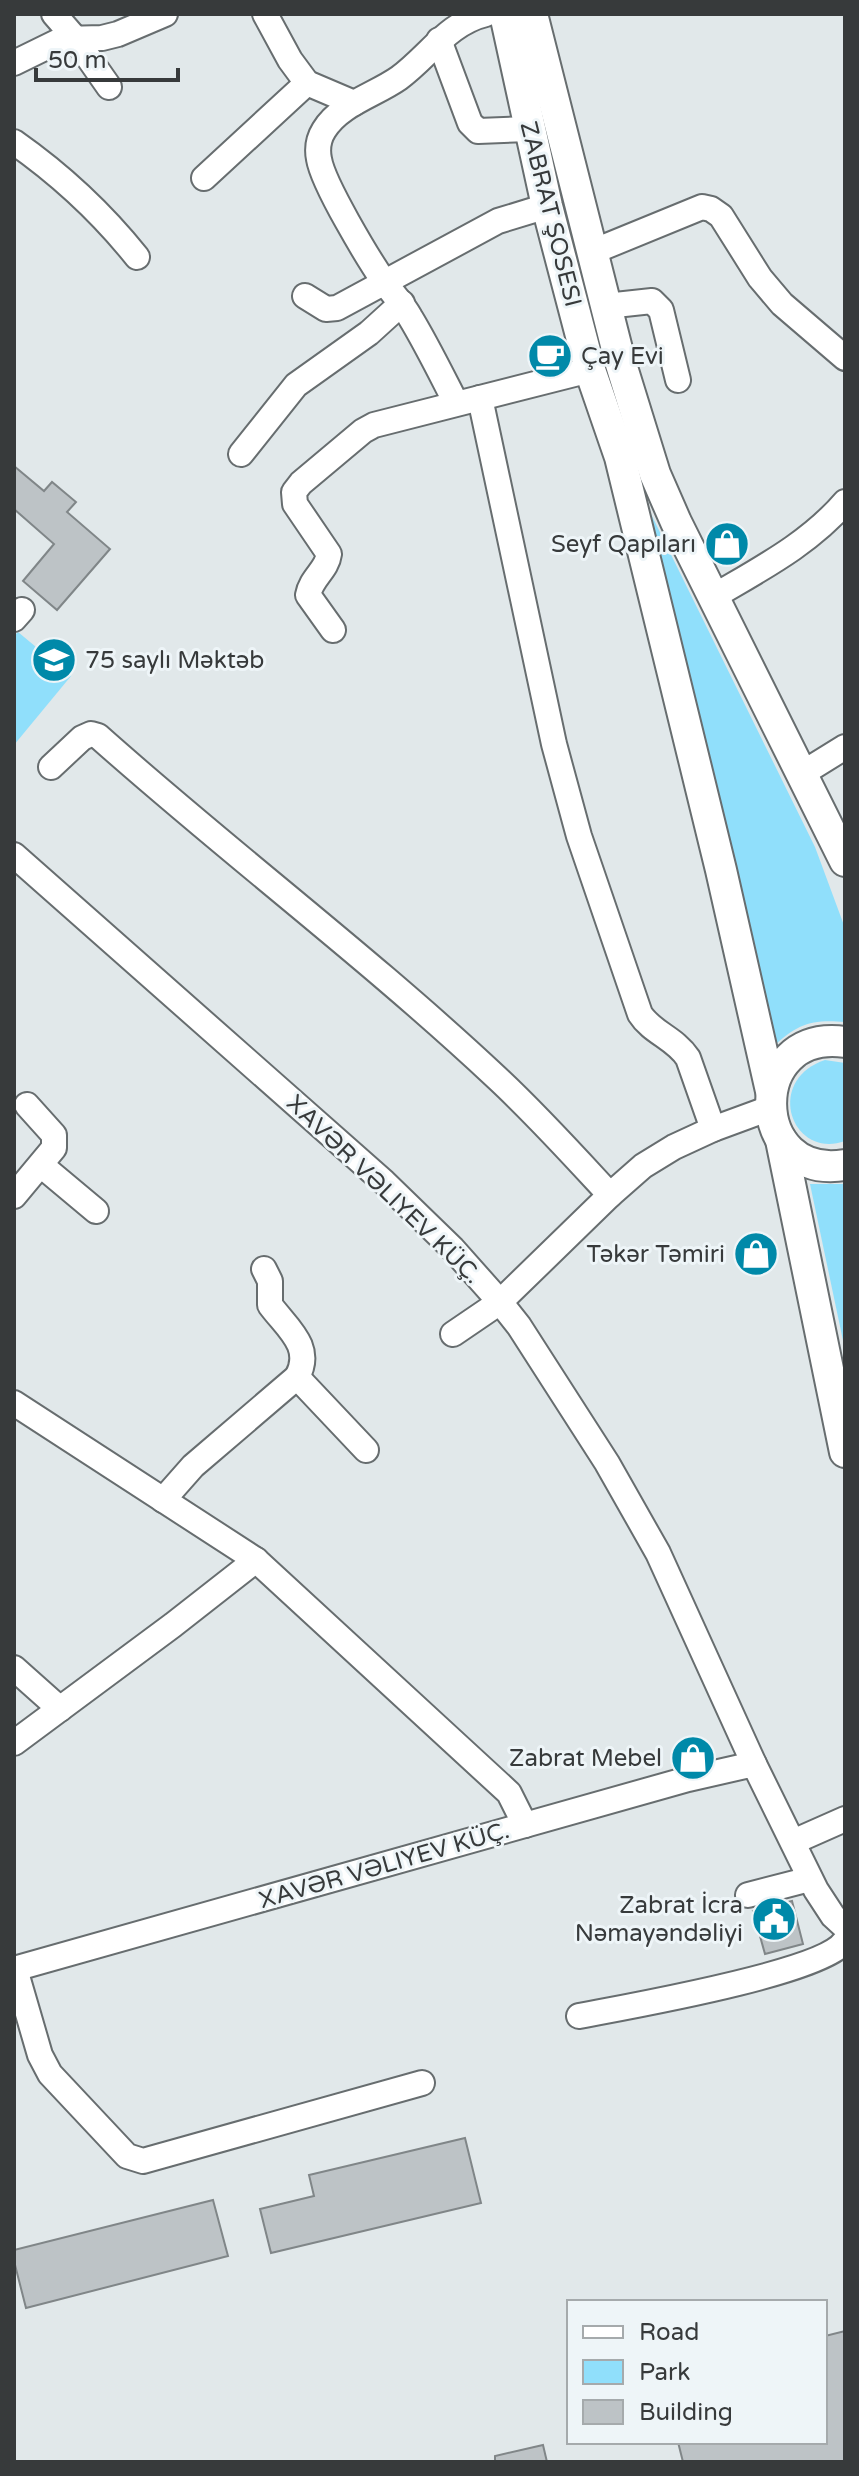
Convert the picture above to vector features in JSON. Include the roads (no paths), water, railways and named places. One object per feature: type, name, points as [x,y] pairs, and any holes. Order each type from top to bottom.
[{"type":"main road","name":"ZABRAT ŞOSESI","points":[[505,14],[547,206],[590,370],[620,457],[717,855],[773,1125],[781,1140],[845,1452]]},
{"type":"main road","name":"ZABRAT ŞOSESI","points":[[532,14],[620,361],[655,474],[845,861]]},
{"type":"main road","points":[[770,1100],[777,1075],[786,1060],[816,1043],[833,1040],[845,1042]]},
{"type":"main road","points":[[781,1140],[793,1153],[808,1161],[824,1166],[845,1165]]},
{"type":"street","points":[[54,14],[109,87]]},
{"type":"street","points":[[14,63],[49,44],[74,37],[102,38],[118,34],[165,14]]},
{"type":"street","points":[[265,14],[290,60],[307,83],[354,103]]},
{"type":"street","points":[[486,14],[469,18],[439,40],[397,79],[354,103],[325,127],[319,140],[319,159],[329,186],[384,282],[402,303],[468,401],[579,836],[640,1014],[647,1025],[681,1048],[688,1058],[713,1129]]},
{"type":"street","points":[[439,40],[470,123],[478,131],[529,129]]},
{"type":"street","points":[[204,178],[307,83]]},
{"type":"street","points":[[14,142],[52,168],[109,222],[137,257]]},
{"type":"street","points":[[305,296],[326,309],[337,308],[498,221],[547,206]]},
{"type":"street","points":[[592,252],[702,207],[711,209],[721,216],[760,278],[782,304],[845,358]]},
{"type":"street","points":[[241,454],[296,385],[369,333],[402,303]]},
{"type":"street","points":[[606,306],[656,303],[661,310],[678,380]]},
{"type":"street","points":[[333,630],[308,595],[310,585],[328,563],[329,554],[295,504],[294,492],[321,466],[374,425],[590,370]]},
{"type":"street","points":[[713,597],[783,556],[825,525],[845,502]]},
{"type":"street","points":[[51,767],[82,738],[91,734],[98,736],[192,819],[390,983],[496,1077],[610,1195]]},
{"type":"street","points":[[803,773],[845,747]]},
{"type":"street","name":"XAVƏR VƏLIYEV KÜÇ.","points":[[14,855],[384,1182],[452,1248],[519,1326],[607,1463],[658,1553],[810,1879],[833,1916],[845,1927]]},
{"type":"street","points":[[453,1334],[500,1302],[643,1166],[674,1147],[770,1100]]},
{"type":"street","points":[[14,1196],[54,1148],[54,1135],[27,1105]]},
{"type":"street","points":[[41,1165],[96,1211]]},
{"type":"street","points":[[163,1500],[193,1466],[297,1377],[303,1367],[303,1351],[291,1329],[270,1305],[270,1281],[264,1269]]},
{"type":"street","points":[[297,1377],[366,1450]]},
{"type":"street","points":[[14,1403],[256,1560],[509,1793],[525,1825]]},
{"type":"street","points":[[14,1743],[256,1560]]},
{"type":"street","points":[[14,1668],[60,1709]]},
{"type":"street","name":"XAVƏR VƏLIYEV KÜÇ.","points":[[15,1969],[525,1825],[754,1764]]},
{"type":"street","points":[[793,1842],[845,1819]]},
{"type":"street","points":[[748,1895],[810,1879]]},
{"type":"street","points":[[579,2016],[741,1983],[827,1956],[845,1941]]},
{"type":"street","points":[[15,1969],[40,2055],[50,2074],[127,2156],[143,2161],[422,2083]]},
{"type":"place","name":"Çay Evi","points":[[550,356]]},
{"type":"place","name":"Seyf Qapıları","points":[[727,544]]},
{"type":"place","name":"75 saylı Məktəb","points":[[54,660]]},
{"type":"place","name":"Təkər Təmiri","points":[[756,1254]]},
{"type":"place","name":"Zabrat Mebel","points":[[693,1758]]},
{"type":"place","name":"Zabrat İcra Nəmayəndəliyi","points":[[774,1919]]}]
